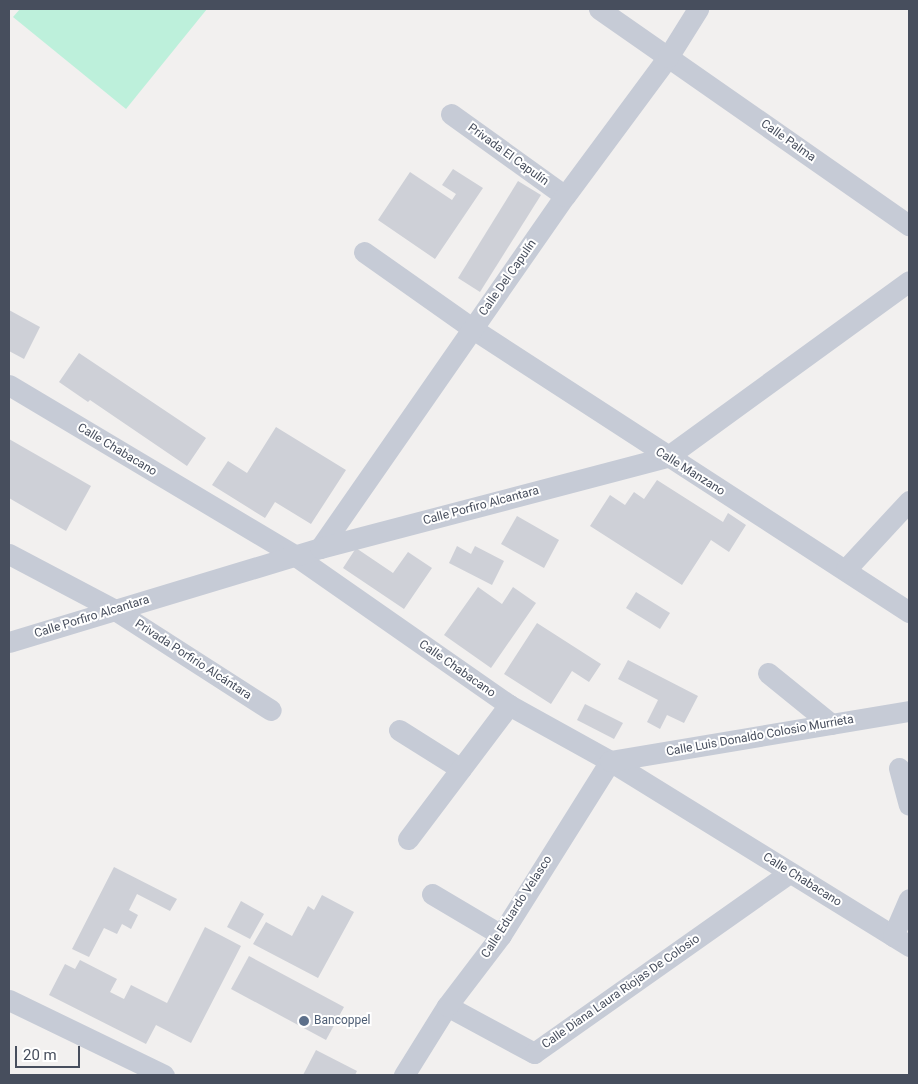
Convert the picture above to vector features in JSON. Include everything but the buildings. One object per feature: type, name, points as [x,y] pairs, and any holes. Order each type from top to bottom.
[{"type":"street","name":"Calle Palma","points":[[598,9],[909,225]]},
{"type":"street","name":"Calle Del Capulín","points":[[320,548],[564,196],[668,57],[698,9]]},
{"type":"street","name":"Privada El Capulín","points":[[451,114],[564,196]]},
{"type":"street","points":[[364,252],[473,329]]},
{"type":"street","name":"Calle Porfiro Alcantara","points":[[9,642],[297,557],[320,548],[667,457],[909,282]]},
{"type":"street","name":"Calle Manzano","points":[[473,329],[667,457],[846,569],[909,612]]},
{"type":"street","name":"Calle Chabacano","points":[[9,385],[297,557],[509,705],[610,761],[901,941]]},
{"type":"street","points":[[846,569],[909,501]]},
{"type":"street","name":"Privada Porfirio Alcántara","points":[[9,554],[115,610],[271,710]]},
{"type":"street","points":[[768,673],[831,724]]},
{"type":"street","points":[[408,840],[509,705]]},
{"type":"street","name":"Calle Luis Donaldo Colosio Murrieta","points":[[610,761],[909,711]]},
{"type":"street","points":[[399,730],[461,769]]},
{"type":"street","name":"Calle Eduardo Velasco","points":[[404,1075],[447,1006],[501,935],[610,761]]},
{"type":"street","points":[[899,768],[909,805]]},
{"type":"street","name":"Calle Diana Laura Riojas De Colosio","points":[[447,1006],[534,1054],[789,873]]},
{"type":"street","points":[[432,894],[501,935]]},
{"type":"street","points":[[901,941],[909,899]]},
{"type":"street","points":[[9,1000],[161,1075]]},
{"type":"green space","points":[[20,9],[207,9],[126,109],[13,17]]},
{"type":"place","name":"Bancoppel","points":[[304,1021]]}]
